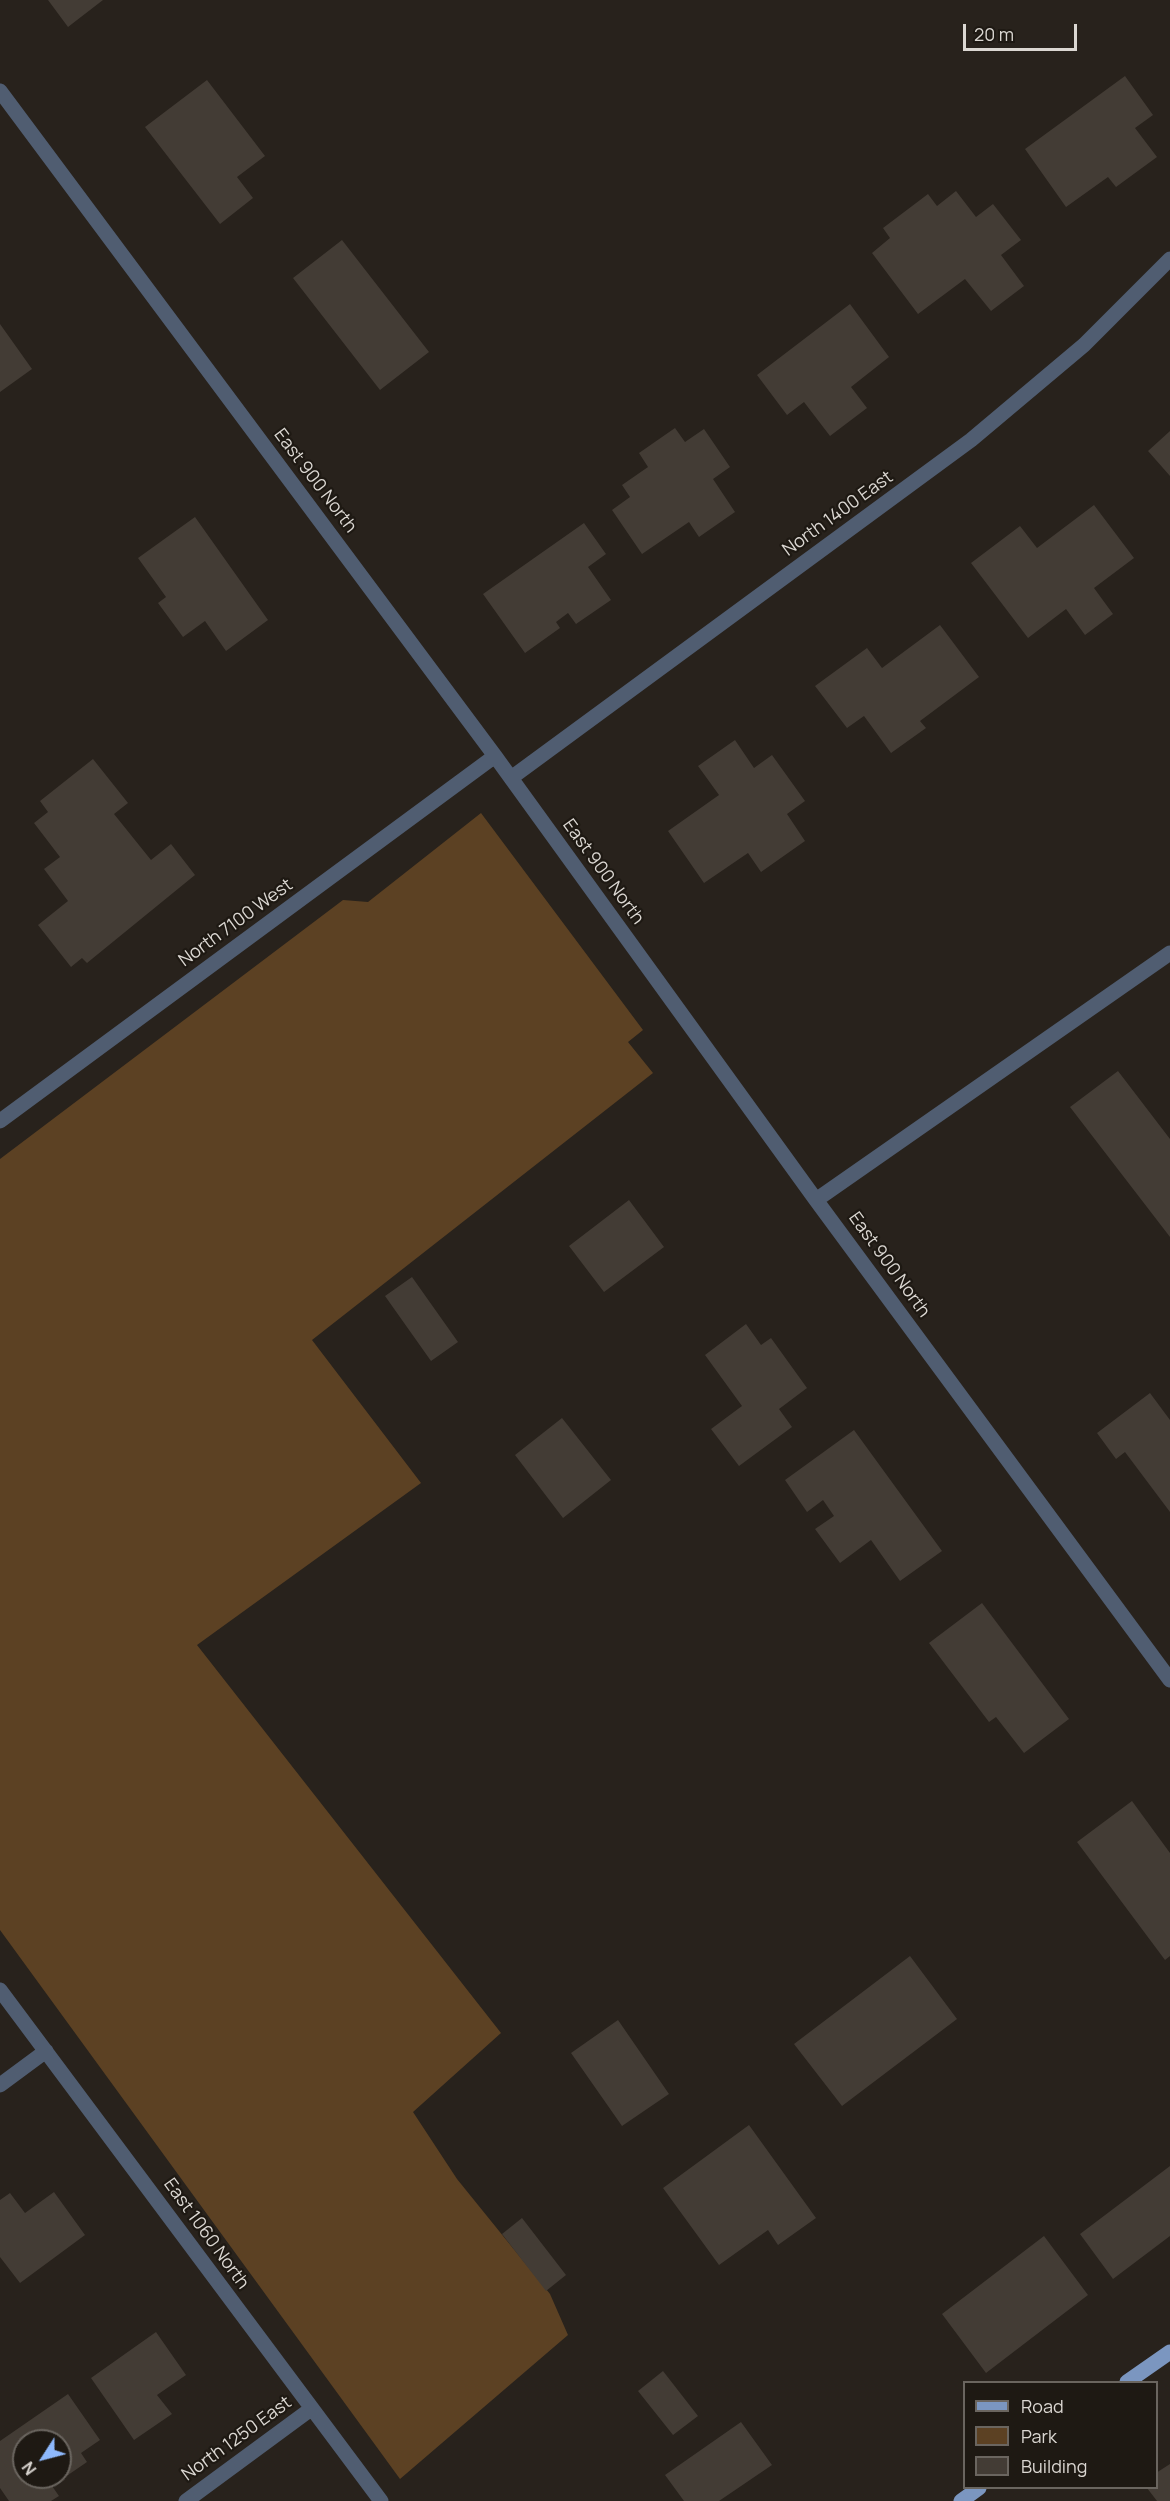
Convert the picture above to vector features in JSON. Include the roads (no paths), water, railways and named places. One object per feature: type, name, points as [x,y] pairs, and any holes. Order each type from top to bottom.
[{"type":"main road","points":[[1128,2381],[1170,2352]]},
{"type":"main road","points":[[961,2501],[976,2489]]},
{"type":"street","name":"East 900 North","points":[[0,91],[495,756],[816,1200],[1170,1680]]},
{"type":"street","name":"North 1400 East","points":[[511,778],[971,440],[1084,345],[1170,259]]},
{"type":"street","name":"North 7100 West","points":[[0,1121],[495,756]]},
{"type":"street","points":[[816,1200],[1170,953]]},
{"type":"street","name":"East 1060 North","points":[[0,1989],[381,2501]]},
{"type":"street","points":[[0,2085],[46,2051]]},
{"type":"street","name":"North 1250 East","points":[[186,2501],[311,2409]]}]
